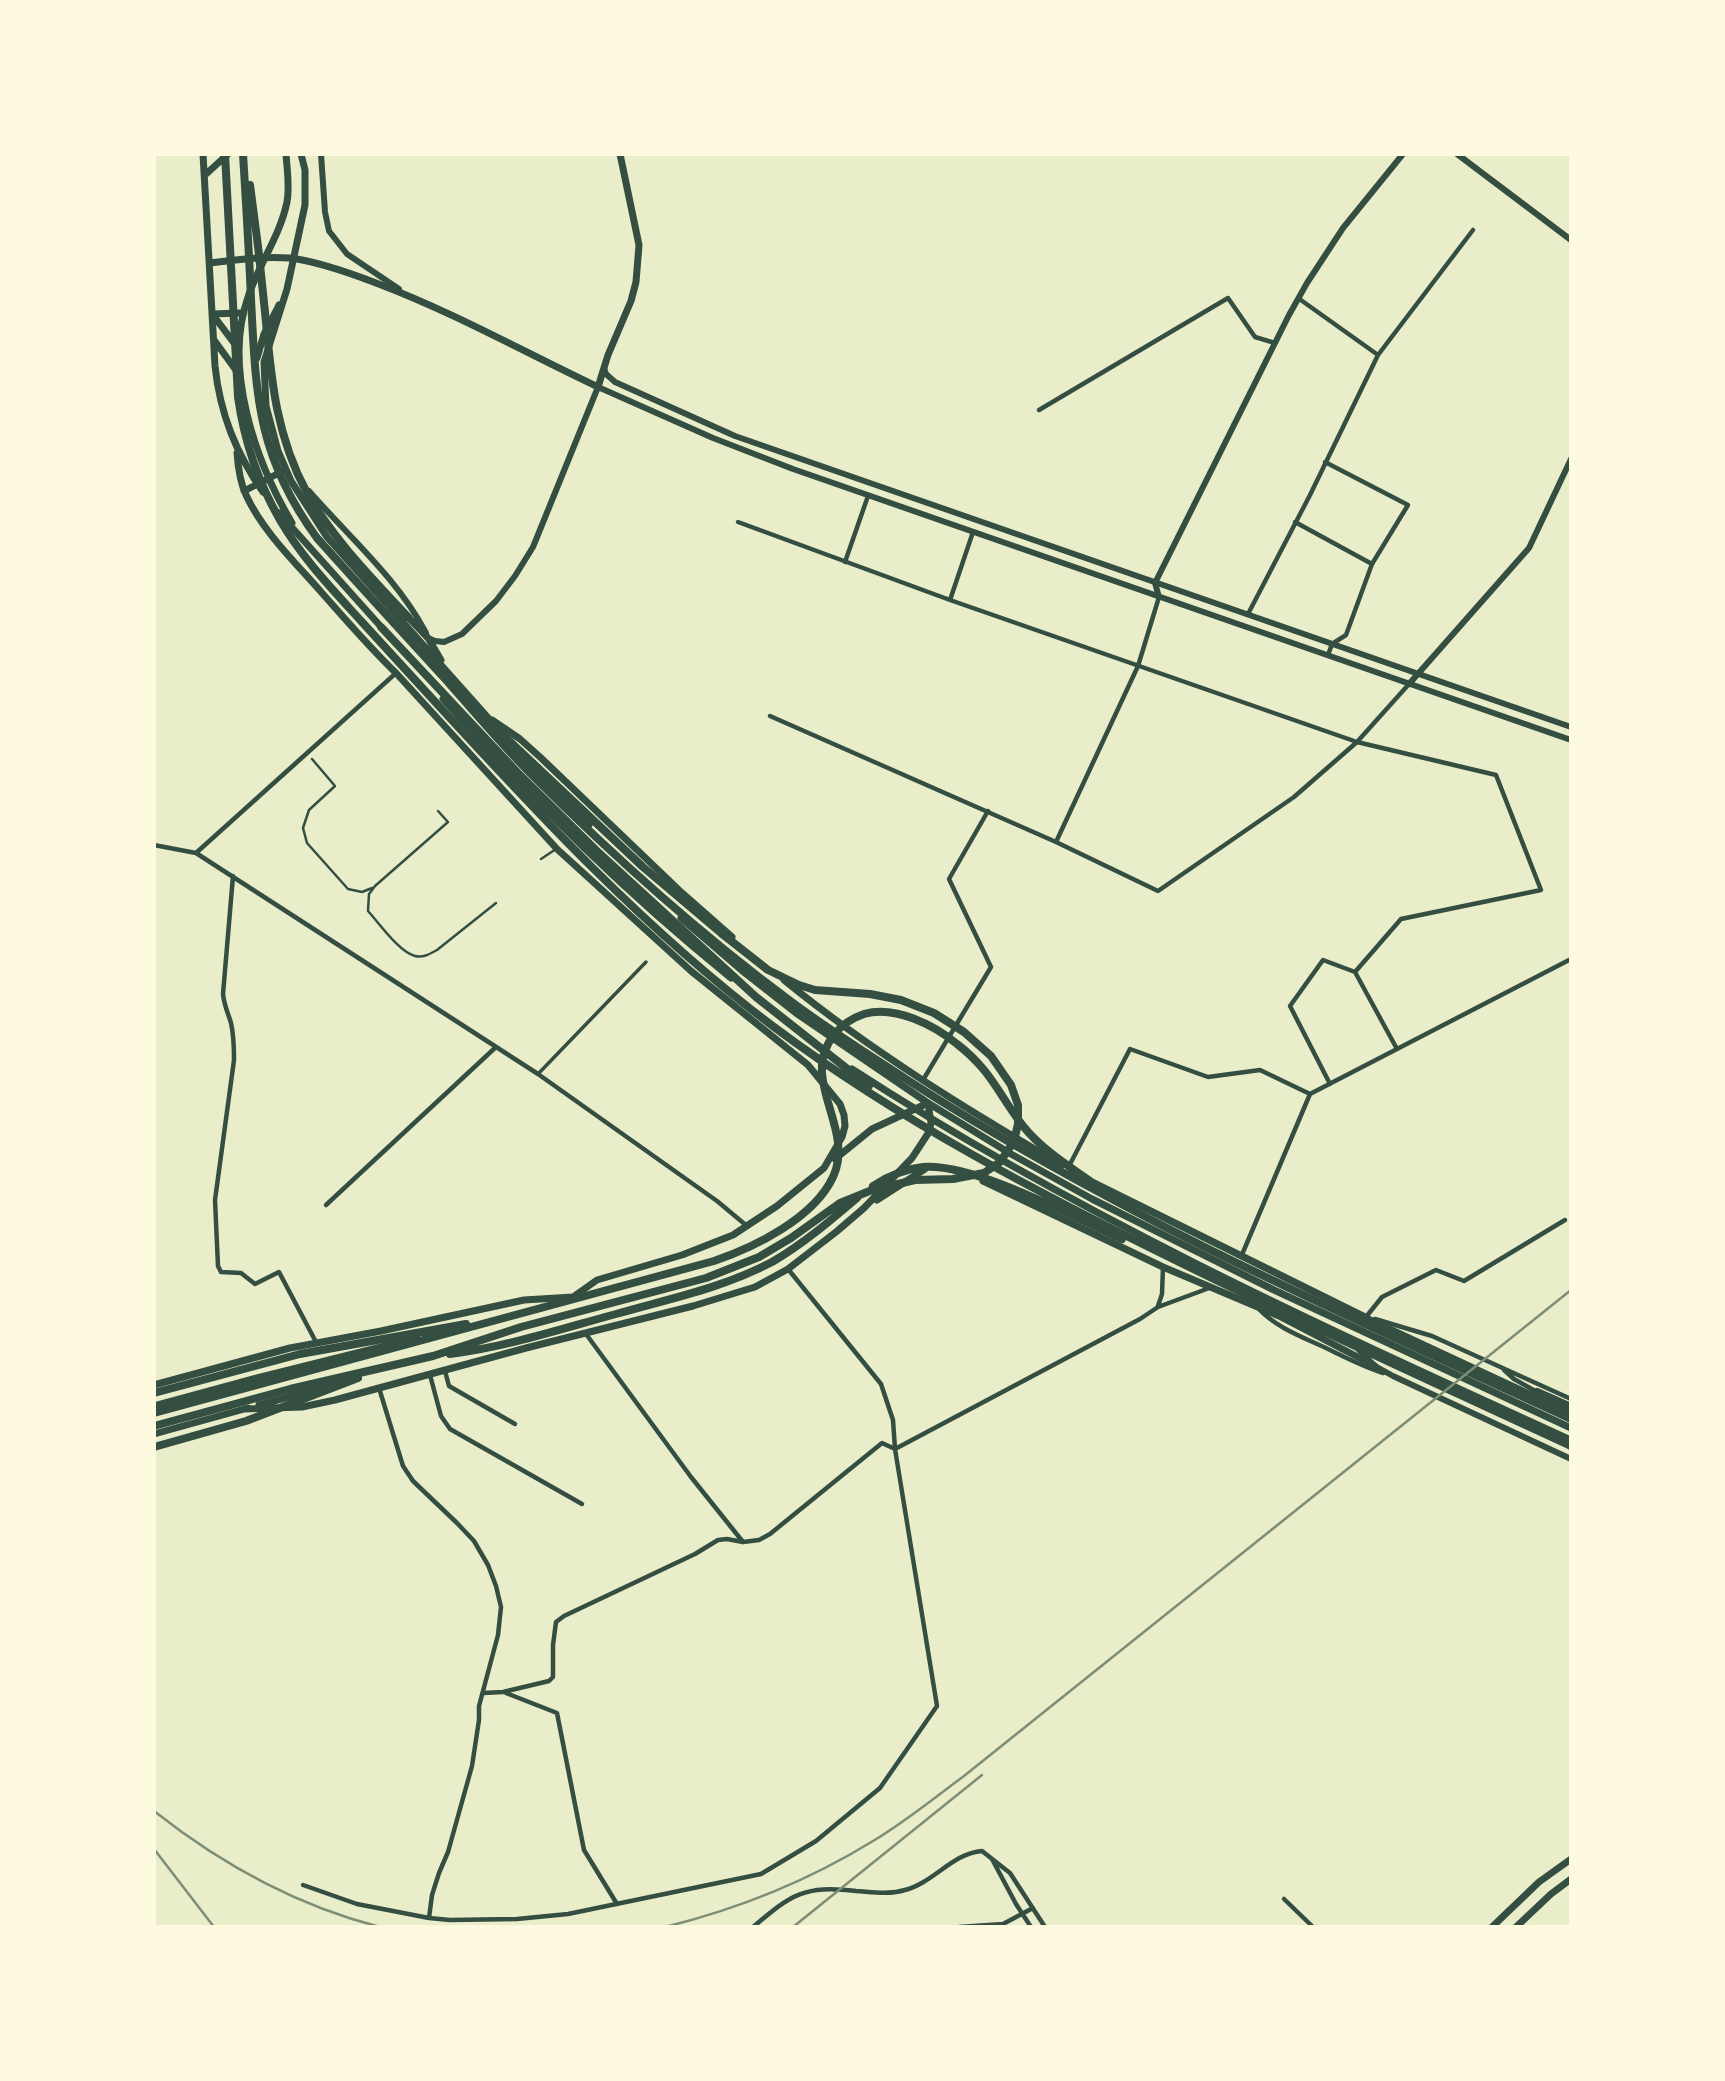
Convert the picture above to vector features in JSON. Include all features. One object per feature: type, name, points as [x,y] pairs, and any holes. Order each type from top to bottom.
[{"type":"highway","points":[[226,154],[236,378],[241,420],[248,447],[264,488],[290,536],[345,603],[537,813],[595,872],[705,970],[771,1024],[841,1074],[905,1114],[1034,1188],[1273,1308]]},
{"type":"highway","points":[[244,154],[259,246],[269,367],[275,405],[293,463],[309,496],[335,534],[408,617]]},
{"type":"highway","points":[[244,154],[255,383],[264,432],[275,464],[293,501],[317,538],[530,773],[587,829],[762,980],[816,1020],[948,1106],[1122,1204],[1294,1290],[1571,1419]]},
{"type":"highway","points":[[381,627],[582,837],[778,1016],[905,1114]]},
{"type":"highway","points":[[154,1426],[290,1389],[433,1356],[521,1327],[724,1272],[759,1257],[839,1203],[872,1189],[901,1183],[953,1180],[984,1173],[1007,1154],[1016,1133],[1016,1097],[998,1065],[984,1049],[950,1022],[901,1000],[814,990],[768,970],[643,867],[450,685]]},
{"type":"highway","points":[[154,1413],[714,1261],[751,1246],[785,1226],[820,1197],[833,1178],[839,1158],[838,1133],[821,1066],[826,1047],[834,1034],[849,1021],[869,1012],[883,1012],[913,1019],[945,1035],[981,1064],[1025,1128],[1035,1138],[1122,1204]]},
{"type":"highway","points":[[433,1356],[487,1348],[542,1335],[731,1280],[793,1249],[882,1180],[926,1167],[954,1170],[987,1180],[1571,1446]]},
{"type":"highway","points":[[154,1394],[300,1354],[513,1315]]},
{"type":"highway","points":[[154,1447],[256,1418],[381,1369]]},
{"type":"highway","points":[[1537,1392],[1571,1407]]},
{"type":"main road","points":[[203,154],[219,398],[237,449],[258,484],[302,539],[492,754],[568,833],[704,956],[804,1035],[930,1119],[1027,1176],[1164,1246],[1342,1335],[1571,1440]]},
{"type":"main road","points":[[205,175],[226,154]]},
{"type":"main road","points":[[286,154],[287,201],[279,229],[243,313],[240,352],[242,378],[255,442],[268,479],[302,539]]},
{"type":"main road","points":[[301,154],[305,170],[305,205],[287,289],[264,362],[264,392],[271,429],[285,470],[327,537],[524,760],[688,925],[778,1000],[928,1103],[1032,1166],[1251,1278],[1571,1428]]},
{"type":"main road","points":[[210,263],[266,257],[293,258],[356,275],[460,318],[598,387],[636,282],[639,245],[620,154]]},
{"type":"main road","points":[[212,314],[243,313]]},
{"type":"main road","points":[[212,314],[240,352]]},
{"type":"main road","points":[[214,340],[242,378]]},
{"type":"main road","points":[[237,449],[244,491],[254,509],[282,547],[376,654],[557,849],[691,971],[808,1065],[839,1103],[844,1115],[845,1126],[834,1153],[824,1168]]},
{"type":"main road","points":[[244,491],[285,470]]},
{"type":"main road","points":[[408,617],[428,638],[446,670]]},
{"type":"main road","points":[[485,715],[520,739],[742,946],[821,1010],[910,1073],[1067,1168],[1365,1317]]},
{"type":"main road","points":[[649,884],[660,872]]},
{"type":"main road","points":[[729,960],[742,946]]},
{"type":"main road","points":[[691,971],[704,956]]},
{"type":"main road","points":[[902,1085],[910,1073]]},
{"type":"main road","points":[[154,1406],[573,1297],[597,1280],[714,1243],[777,1206],[872,1129],[928,1103],[936,1090]]},
{"type":"main road","points":[[864,1208],[918,1152],[929,1132],[928,1103]]},
{"type":"main road","points":[[244,1409],[310,1406],[721,1299],[755,1287],[788,1269],[864,1208],[919,1172],[942,1166],[956,1169],[1163,1267],[1257,1307],[1332,1342],[1375,1366]]},
{"type":"main road","points":[[1027,1176],[1056,1215]]},
{"type":"main road","points":[[154,1385],[316,1342],[524,1300],[573,1297]]},
{"type":"main road","points":[[154,1434],[551,1323],[556,1341]]},
{"type":"main road","points":[[313,1364],[353,1336]]},
{"type":"main road","points":[[1492,1927],[1539,1882],[1571,1859]]},
{"type":"main road","points":[[1516,1927],[1571,1879]]},
{"type":"street","points":[[321,154],[329,231],[347,254],[405,294]]},
{"type":"street","points":[[1056,842],[1138,666],[1159,597],[1155,583],[1275,343],[1298,298],[1343,228],[1403,154]]},
{"type":"street","points":[[1457,154],[1571,240]]},
{"type":"street","points":[[1248,614],[1378,355],[1473,230]]},
{"type":"street","points":[[1039,410],[1228,298],[1255,337],[1275,343]]},
{"type":"street","points":[[1298,298],[1378,355]]},
{"type":"street","points":[[604,368],[606,374],[615,382],[735,436],[1571,727]]},
{"type":"street","points":[[278,452],[293,473],[415,612],[428,638],[435,641],[444,642],[462,634],[496,601],[512,580],[533,547],[598,387],[713,438],[868,496],[1571,740]]},
{"type":"street","points":[[770,716],[988,811],[1158,891],[1294,797],[1357,742],[1529,548],[1571,459]]},
{"type":"street","points":[[1325,462],[1408,505],[1372,564],[1346,635],[1332,644],[1328,656]]},
{"type":"street","points":[[845,562],[868,496]]},
{"type":"street","points":[[737,522],[950,600],[1357,742],[1496,775],[1541,891],[1401,919],[1355,972]]},
{"type":"street","points":[[1295,522],[1372,564]]},
{"type":"street","points":[[950,600],[973,532]]},
{"type":"street","points":[[196,852],[396,673]]},
{"type":"street","points":[[922,1080],[991,967],[949,879],[988,811]]},
{"type":"street","points":[[154,845],[196,852],[538,1074],[717,1201],[747,1226]]},
{"type":"street","points":[[233,876],[223,1003],[231,1023],[234,1060],[215,1200],[218,1266],[221,1272],[241,1273],[255,1284],[279,1272],[316,1342]]},
{"type":"street","points":[[1241,1257],[1310,1094],[1571,959]]},
{"type":"street","points":[[1330,1084],[1290,1006],[1323,960],[1355,972],[1397,1049]]},
{"type":"street","points":[[538,1074],[646,962]]},
{"type":"street","points":[[326,1205],[496,1047]]},
{"type":"street","points":[[1067,1168],[1130,1049],[1208,1077],[1260,1070],[1310,1094]]},
{"type":"street","points":[[1027,1176],[1032,1166]]},
{"type":"street","points":[[1056,1215],[1097,1212]]},
{"type":"street","points":[[1365,1317],[1382,1297],[1436,1270],[1464,1281],[1565,1220]]},
{"type":"street","points":[[1155,1263],[1164,1246]]},
{"type":"street","points":[[1158,1307],[1162,1294],[1163,1267]]},
{"type":"street","points":[[303,1885],[357,1904],[429,1918],[517,1919],[568,1914],[761,1874],[816,1841],[880,1788],[937,1706],[895,1449],[893,1420],[881,1384],[788,1269]]},
{"type":"street","points":[[895,1449],[1158,1307],[1212,1287]]},
{"type":"street","points":[[1262,1295],[1257,1307],[1284,1328],[1368,1368],[1393,1376]]},
{"type":"street","points":[[1365,1317],[1413,1329],[1452,1344],[1571,1399]]},
{"type":"street","points":[[1365,1317],[1571,1413]]},
{"type":"street","points":[[586,1333],[691,1477],[743,1542]]},
{"type":"street","points":[[1342,1335],[1375,1366],[1393,1376],[1571,1459]]},
{"type":"street","points":[[1433,1348],[1475,1384]]},
{"type":"street","points":[[1423,1360],[1480,1371]]},
{"type":"street","points":[[1501,1367],[1514,1379],[1537,1392]]},
{"type":"street","points":[[445,1370],[449,1386],[515,1424]]},
{"type":"street","points":[[430,1374],[441,1416],[450,1429],[582,1504]]},
{"type":"street","points":[[1503,1382],[1537,1392]]},
{"type":"street","points":[[379,1388],[403,1466],[412,1481],[474,1541],[488,1565],[500,1607],[498,1635],[479,1706],[472,1766],[448,1852],[432,1895],[429,1918]]},
{"type":"street","points":[[1488,1419],[1493,1405]]},
{"type":"street","points":[[483,1693],[503,1692],[549,1681],[553,1677],[556,1622],[564,1616],[695,1554],[718,1540],[759,1540],[770,1534],[882,1443],[895,1449]]},
{"type":"street","points":[[503,1692],[557,1713],[584,1850],[617,1904]]},
{"type":"street","points":[[753,1927],[782,1904],[807,1891],[835,1888],[876,1893],[905,1891],[952,1863],[977,1852],[987,1853],[992,1859],[1031,1927]]},
{"type":"street","points":[[992,1859],[1010,1873],[1045,1927]]},
{"type":"street","points":[[1284,1899],[1313,1927]]},
{"type":"street","points":[[959,1927],[1003,1924],[1033,1908]]},
{"type":"lane","points":[[312,759],[335,786],[309,810],[303,828],[307,843],[348,889],[362,892],[375,886]]},
{"type":"lane","points":[[438,811],[448,822],[375,886],[369,894],[368,911],[398,944],[414,956],[428,955],[437,950],[496,903]]},
{"type":"lane","points":[[541,859],[557,849]]},
{"type":"railway","points":[[665,1927],[719,1912],[798,1881],[885,1834],[908,1818],[1571,1290]]},
{"type":"railway","points":[[793,1927],[982,1775]]},
{"type":"railway","points":[[154,1811],[206,1849],[261,1881],[320,1907],[380,1927]]},
{"type":"railway","points":[[154,1849],[214,1927]]}]
